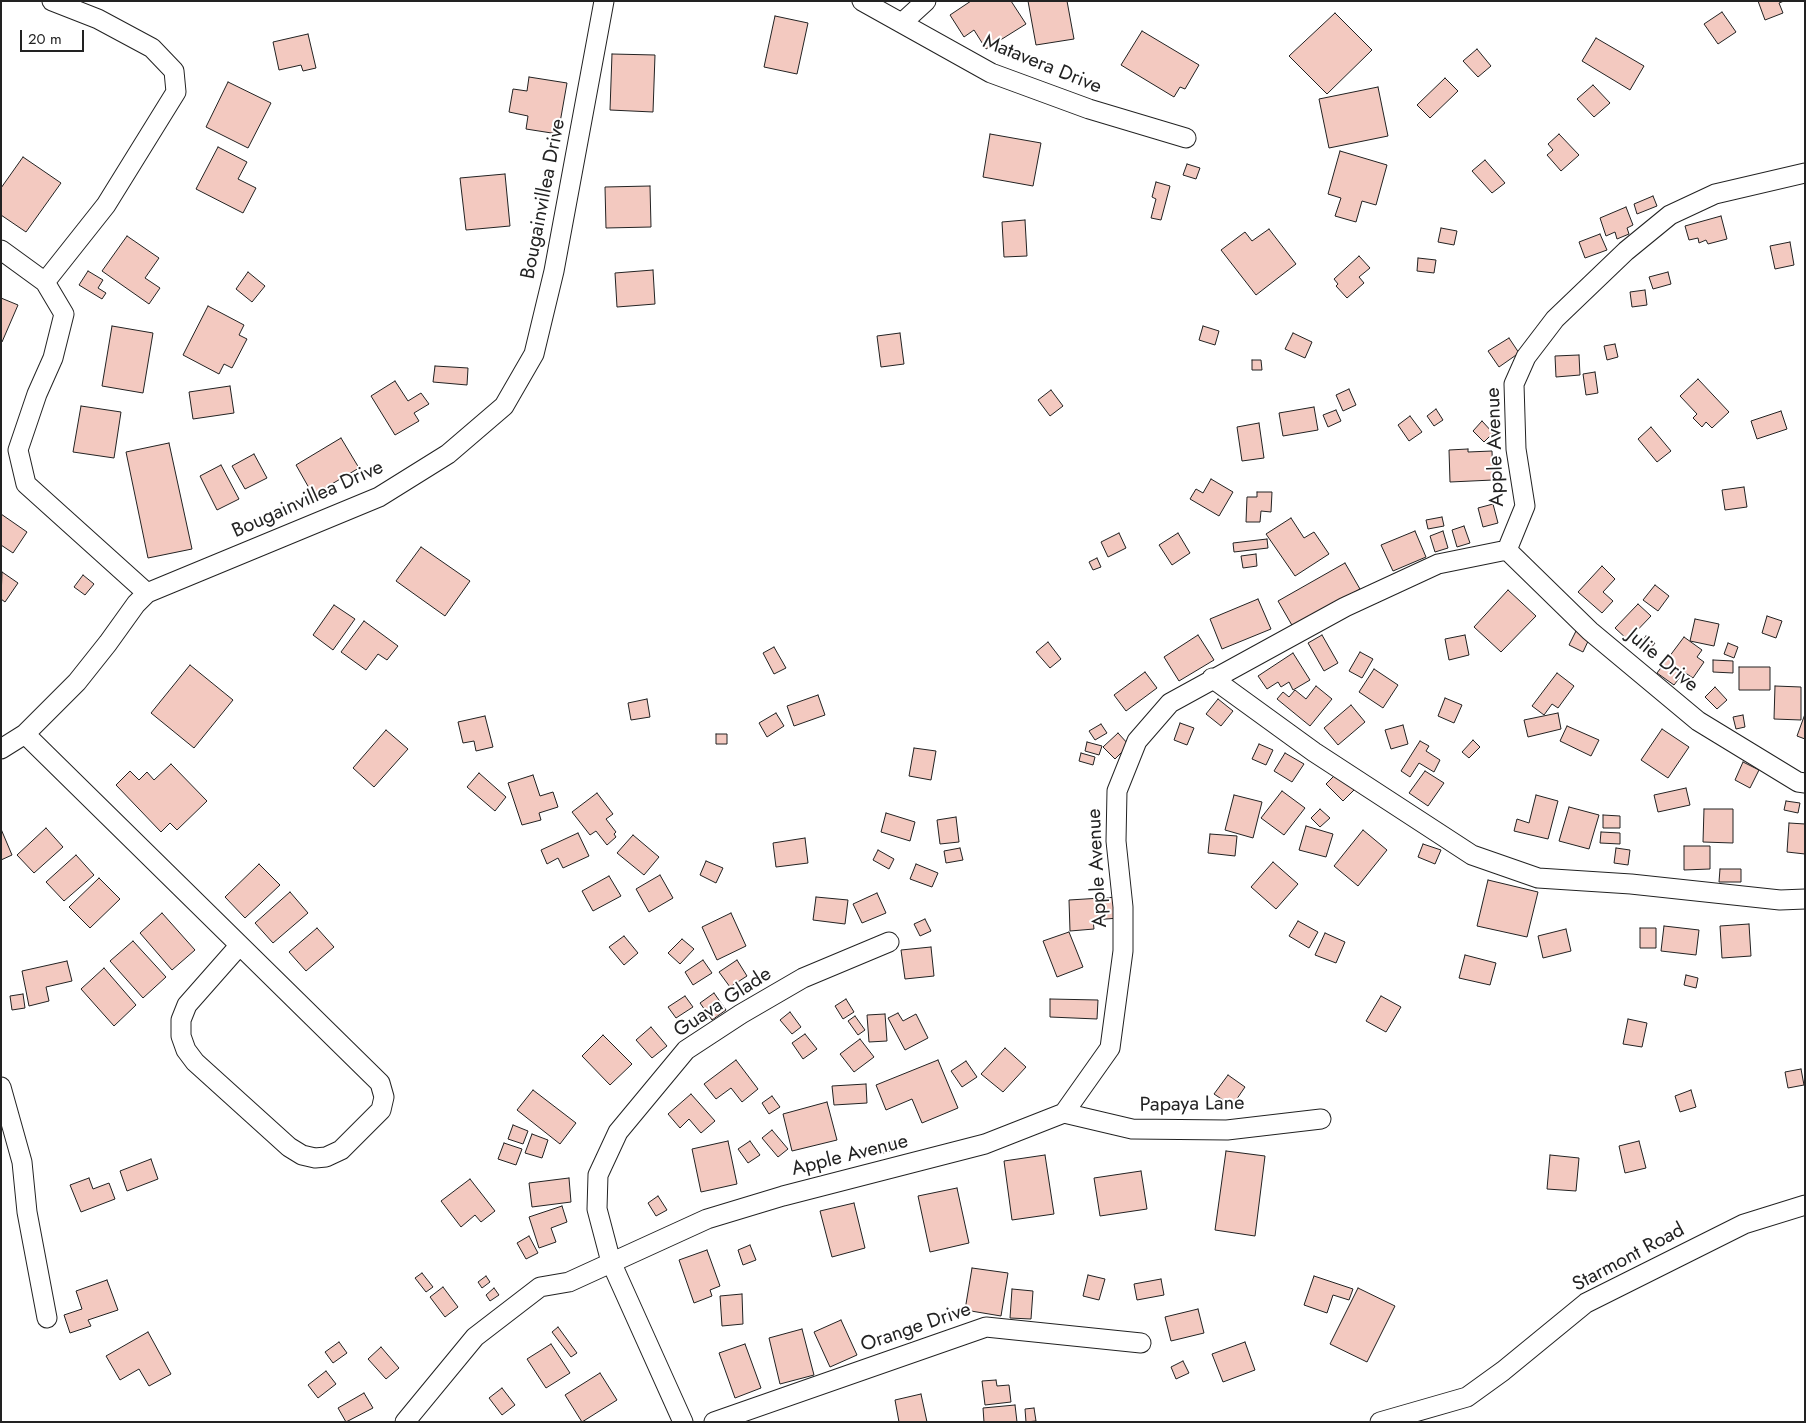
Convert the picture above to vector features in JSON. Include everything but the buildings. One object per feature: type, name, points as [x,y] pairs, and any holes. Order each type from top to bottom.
[{"type":"street","points":[[45,282],[106,205],[176,92],[174,71],[152,48],[98,19],[52,1]]},
{"type":"street","name":"Bougainvillea Drive","points":[[1,749],[25,734],[77,682],[136,604],[147,593],[379,497],[448,454],[504,406],[534,354],[554,271],[604,1]]},
{"type":"street","name":"Matavera Drive","points":[[862,1],[903,22],[991,73],[1089,109],[1186,138]]},
{"type":"street","points":[[903,22],[926,1]]},
{"type":"street","name":"Apple Avenue","points":[[405,1422],[475,1337],[540,1287],[569,1282],[707,1219],[782,1196],[985,1144],[1064,1113],[1110,1048],[1123,951],[1123,907],[1116,841],[1117,791],[1137,741],[1170,703],[1212,678],[1346,608],[1438,564],[1507,550],[1525,506],[1516,450],[1514,384],[1526,357],[1555,319],[1613,263],[1670,215],[1715,194],[1805,173]]},
{"type":"street","points":[[1,250],[45,282],[64,314],[53,358],[37,394],[18,450],[26,484],[147,593]]},
{"type":"street","name":"Julie Drive","points":[[1507,550],[1590,631],[1698,721],[1798,782],[1805,783]]},
{"type":"street","points":[[1212,678],[1314,752],[1472,855],[1538,878],[1631,884],[1780,900],[1805,899]]},
{"type":"street","points":[[25,734],[380,1083],[384,1097],[381,1110],[341,1150],[320,1158],[302,1155],[289,1147],[217,1082],[186,1050],[181,1036],[182,1020],[188,1005],[239,946]]},
{"type":"street","name":"Guava Glade","points":[[683,1422],[611,1262],[597,1210],[598,1175],[618,1132],[686,1050],[741,1014],[803,978],[889,942]]},
{"type":"street","points":[[1,1087],[22,1162],[27,1212],[47,1318]]},
{"type":"street","name":"Papaya Lane","points":[[1064,1113],[1132,1129],[1227,1130],[1321,1119]]},
{"type":"street","name":"Starmont Road","points":[[1380,1422],[1400,1419],[1466,1397],[1503,1371],[1586,1303],[1744,1224],[1805,1205]]},
{"type":"street","name":"Orange Drive","points":[[714,1422],[986,1327],[1141,1343]]}]
